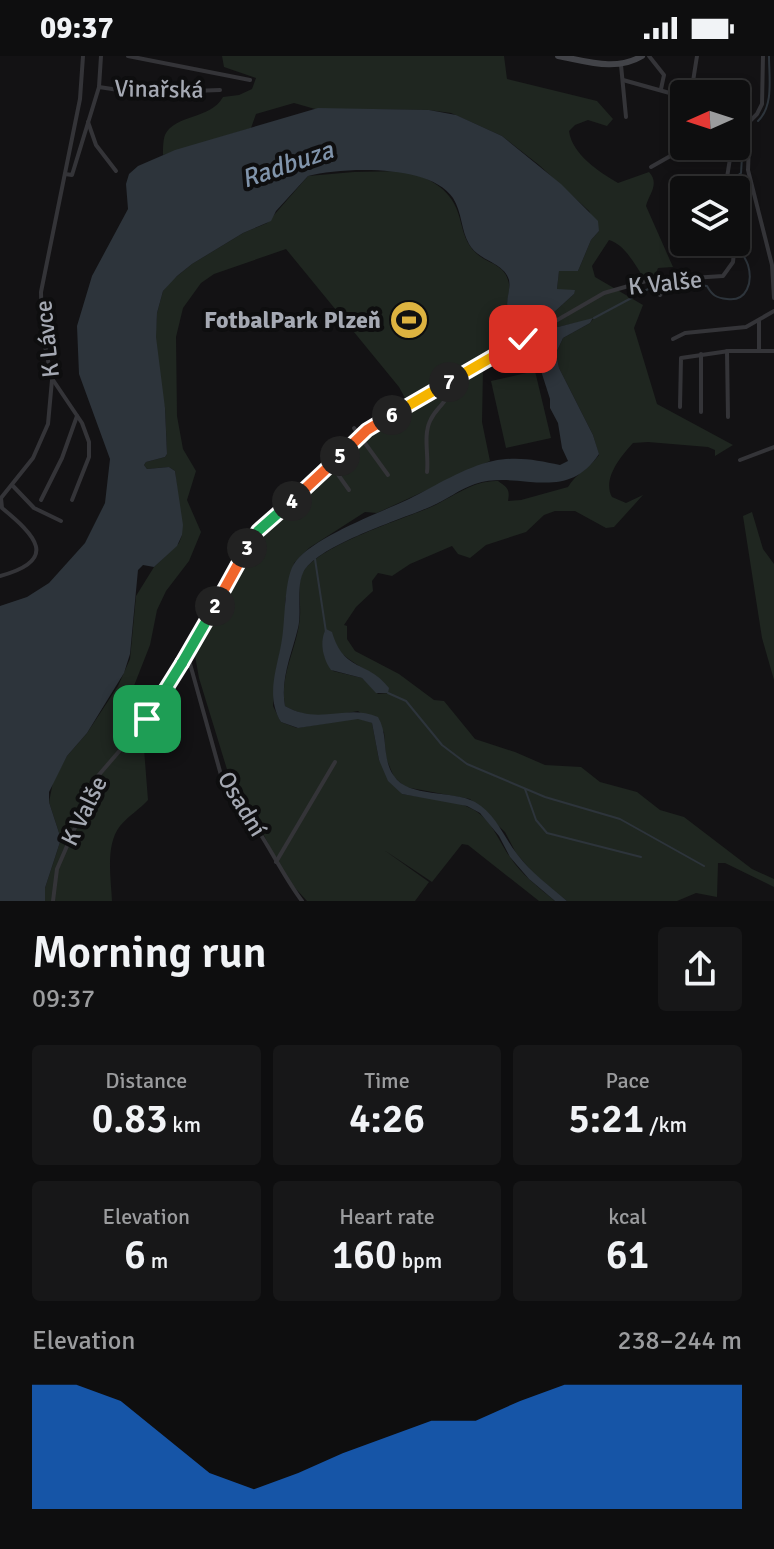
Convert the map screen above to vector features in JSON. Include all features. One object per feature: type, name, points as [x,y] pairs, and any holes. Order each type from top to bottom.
[{"type":"main road","points":[[558,56],[621,65],[642,56]]},
{"type":"street","name":"K Lávce","points":[[13,486],[42,442],[51,409],[52,380],[42,331],[41,292],[83,78],[83,56]]},
{"type":"street","points":[[65,174],[72,175],[99,87],[101,56]]},
{"type":"street","points":[[128,56],[250,80]]},
{"type":"street","points":[[649,56],[664,75],[661,89]]},
{"type":"street","points":[[693,80],[697,56]]},
{"type":"street","points":[[750,119],[762,104],[763,56]]},
{"type":"street","points":[[621,65],[626,117]]},
{"type":"street","points":[[623,80],[670,92]]},
{"type":"street","name":"Vinařská","points":[[99,87],[138,93],[220,90]]},
{"type":"street","points":[[88,122],[96,145],[116,171]]},
{"type":"street","points":[[651,167],[670,156]]},
{"type":"street","points":[[748,160],[748,170],[772,265],[774,298]]},
{"type":"street","name":"K Valše","points":[[53,901],[57,869],[97,777],[147,719],[258,531],[361,435],[555,320],[612,290],[646,281],[723,276],[734,256]]},
{"type":"street","points":[[660,295],[672,278]]},
{"type":"street","points":[[673,339],[685,333],[746,327],[774,311]]},
{"type":"street","points":[[759,320],[759,351]]},
{"type":"street","points":[[680,407],[681,358],[727,351],[774,351]]},
{"type":"street","points":[[727,351],[728,417]]},
{"type":"street","points":[[701,354],[701,412]]},
{"type":"street","points":[[52,380],[58,384],[88,437],[89,454],[72,500]]},
{"type":"street","points":[[427,472],[428,425],[448,399],[449,382]]},
{"type":"street","points":[[41,500],[59,466],[77,416]]},
{"type":"street","points":[[354,428],[388,475]]},
{"type":"street","points":[[740,460],[774,447]]},
{"type":"street","points":[[331,465],[349,490]]},
{"type":"street","points":[[0,576],[26,566],[37,548],[37,542],[25,527],[1,505],[1,498],[13,486],[34,508],[61,521]]},
{"type":"street","name":"Osadní","points":[[187,653],[221,775],[302,901]]},
{"type":"street","points":[[276,862],[335,762]]},
{"type":"shaded area","points":[[222,56],[504,56],[507,79],[597,101],[613,119],[607,126],[588,120],[569,131],[575,147],[595,168],[618,183],[649,172],[652,176],[654,185],[646,206],[673,267],[658,268],[653,280],[646,281],[626,251],[609,240],[592,266],[595,277],[643,305],[634,328],[657,404],[733,445],[715,456],[715,450],[708,447],[633,443],[614,468],[610,490],[612,497],[626,503],[643,495],[614,527],[606,528],[575,511],[555,511],[544,515],[526,532],[486,545],[470,558],[458,554],[452,546],[410,564],[392,576],[378,573],[372,581],[373,591],[356,607],[344,625],[347,626],[347,639],[355,651],[399,674],[434,700],[444,701],[475,739],[545,765],[581,767],[600,782],[637,792],[660,810],[684,817],[752,869],[774,879],[774,887],[725,863],[718,863],[717,897],[696,893],[677,901],[567,901],[534,874],[516,853],[505,832],[470,799],[405,787],[394,777],[386,758],[384,732],[358,711],[312,715],[285,706],[285,683],[300,616],[299,589],[302,574],[310,564],[341,544],[480,483],[498,481],[508,489],[508,501],[568,487],[599,455],[593,435],[559,368],[556,353],[563,338],[593,319],[558,327],[551,315],[574,294],[557,289],[559,270],[578,271],[591,240],[599,231],[589,211],[539,165],[502,136],[451,113],[315,109],[294,103],[256,114],[251,128],[163,155],[164,137],[176,123],[210,110],[223,97],[252,89],[256,78],[224,67]],"holes":[[[336,646],[378,678],[388,693],[378,694],[362,678],[333,671],[324,655]]]},
{"type":"shaded area","points":[[402,171],[431,181],[446,193],[457,209],[470,246],[506,275],[508,310],[503,321],[507,330],[506,339],[509,339],[405,398],[286,249],[214,274],[201,283],[183,308],[176,337],[177,416],[183,449],[196,471],[187,500],[201,532],[189,561],[166,591],[157,610],[150,645],[130,696],[147,732],[144,749],[148,800],[123,822],[112,842],[112,901],[45,901],[45,888],[61,839],[49,802],[53,782],[67,756],[87,733],[118,686],[130,659],[136,596],[154,567],[179,543],[182,535],[175,471],[169,467],[147,469],[144,465],[167,454],[165,408],[161,394],[151,395],[157,313],[163,291],[192,264],[243,233],[267,223],[308,176]]},
{"type":"shaded area","points":[[483,369],[482,422],[490,461],[377,513],[365,512],[309,548],[294,563],[285,601],[285,629],[273,706],[281,722],[297,728],[358,718],[372,723],[379,760],[402,794],[454,802],[477,812],[489,823],[519,869],[555,901],[539,901],[468,845],[462,844],[432,882],[384,850],[429,882],[415,901],[307,901],[286,878],[256,820],[233,789],[199,678],[194,650],[257,541],[346,454],[375,428]]},
{"type":"shaded area","points":[[535,371],[551,438],[506,448],[491,381]]},
{"type":"shaded area","points":[[752,512],[763,549],[774,564],[774,680],[762,638],[743,516]]},
{"type":"water","name":"Radbuza","points":[[318,108],[429,110],[456,115],[502,136],[561,184],[598,221],[599,231],[591,240],[578,271],[559,271],[557,289],[575,290],[551,315],[558,327],[593,318],[590,323],[563,338],[556,353],[559,368],[593,435],[599,454],[586,469],[572,478],[557,482],[492,480],[475,484],[324,553],[311,563],[301,579],[299,622],[284,686],[285,706],[298,712],[321,715],[355,712],[378,717],[390,769],[401,783],[420,791],[475,802],[494,819],[522,861],[567,901],[555,901],[529,879],[480,813],[467,806],[402,794],[388,781],[379,760],[372,723],[358,719],[298,728],[281,722],[276,713],[273,694],[287,588],[292,568],[305,552],[349,526],[482,464],[510,459],[560,465],[568,461],[535,352],[525,344],[531,338],[524,330],[509,339],[505,337],[507,330],[503,321],[508,310],[509,280],[502,269],[473,250],[453,198],[442,187],[426,179],[364,170],[308,176],[276,211],[271,221],[243,233],[192,264],[163,291],[157,313],[156,337],[167,454],[144,465],[147,469],[169,467],[175,471],[182,535],[177,546],[154,567],[143,565],[138,570],[130,654],[124,673],[87,733],[67,756],[49,792],[49,802],[61,839],[45,888],[45,901],[0,901],[0,606],[27,597],[49,583],[85,543],[105,503],[110,459],[79,374],[77,326],[92,276],[128,209],[126,184],[129,174],[138,166],[175,150]]},
{"type":"water","points":[[326,629],[332,632],[343,654],[381,679],[389,688],[388,693],[376,693],[362,678],[331,670],[323,650]]},
{"type":"waterway","points":[[758,121],[769,99],[769,56]]},
{"type":"waterway","points":[[737,176],[741,173],[742,160]]},
{"type":"waterway","points":[[594,318],[652,287],[673,288],[691,284],[707,286],[720,298],[739,297],[747,290],[750,278],[744,256]]},
{"type":"waterway","points":[[315,559],[326,632]]},
{"type":"waterway","points":[[388,693],[406,701],[442,745],[467,764],[545,797],[620,819],[704,866]]},
{"type":"waterway","points":[[525,789],[536,820],[547,833],[641,857]]},
{"type":"place","name":"FotbalPark Plzeň","points":[[409,320]]},
{"type":"route","points":[[147,719],[258,531],[367,430],[523,339]]}]
